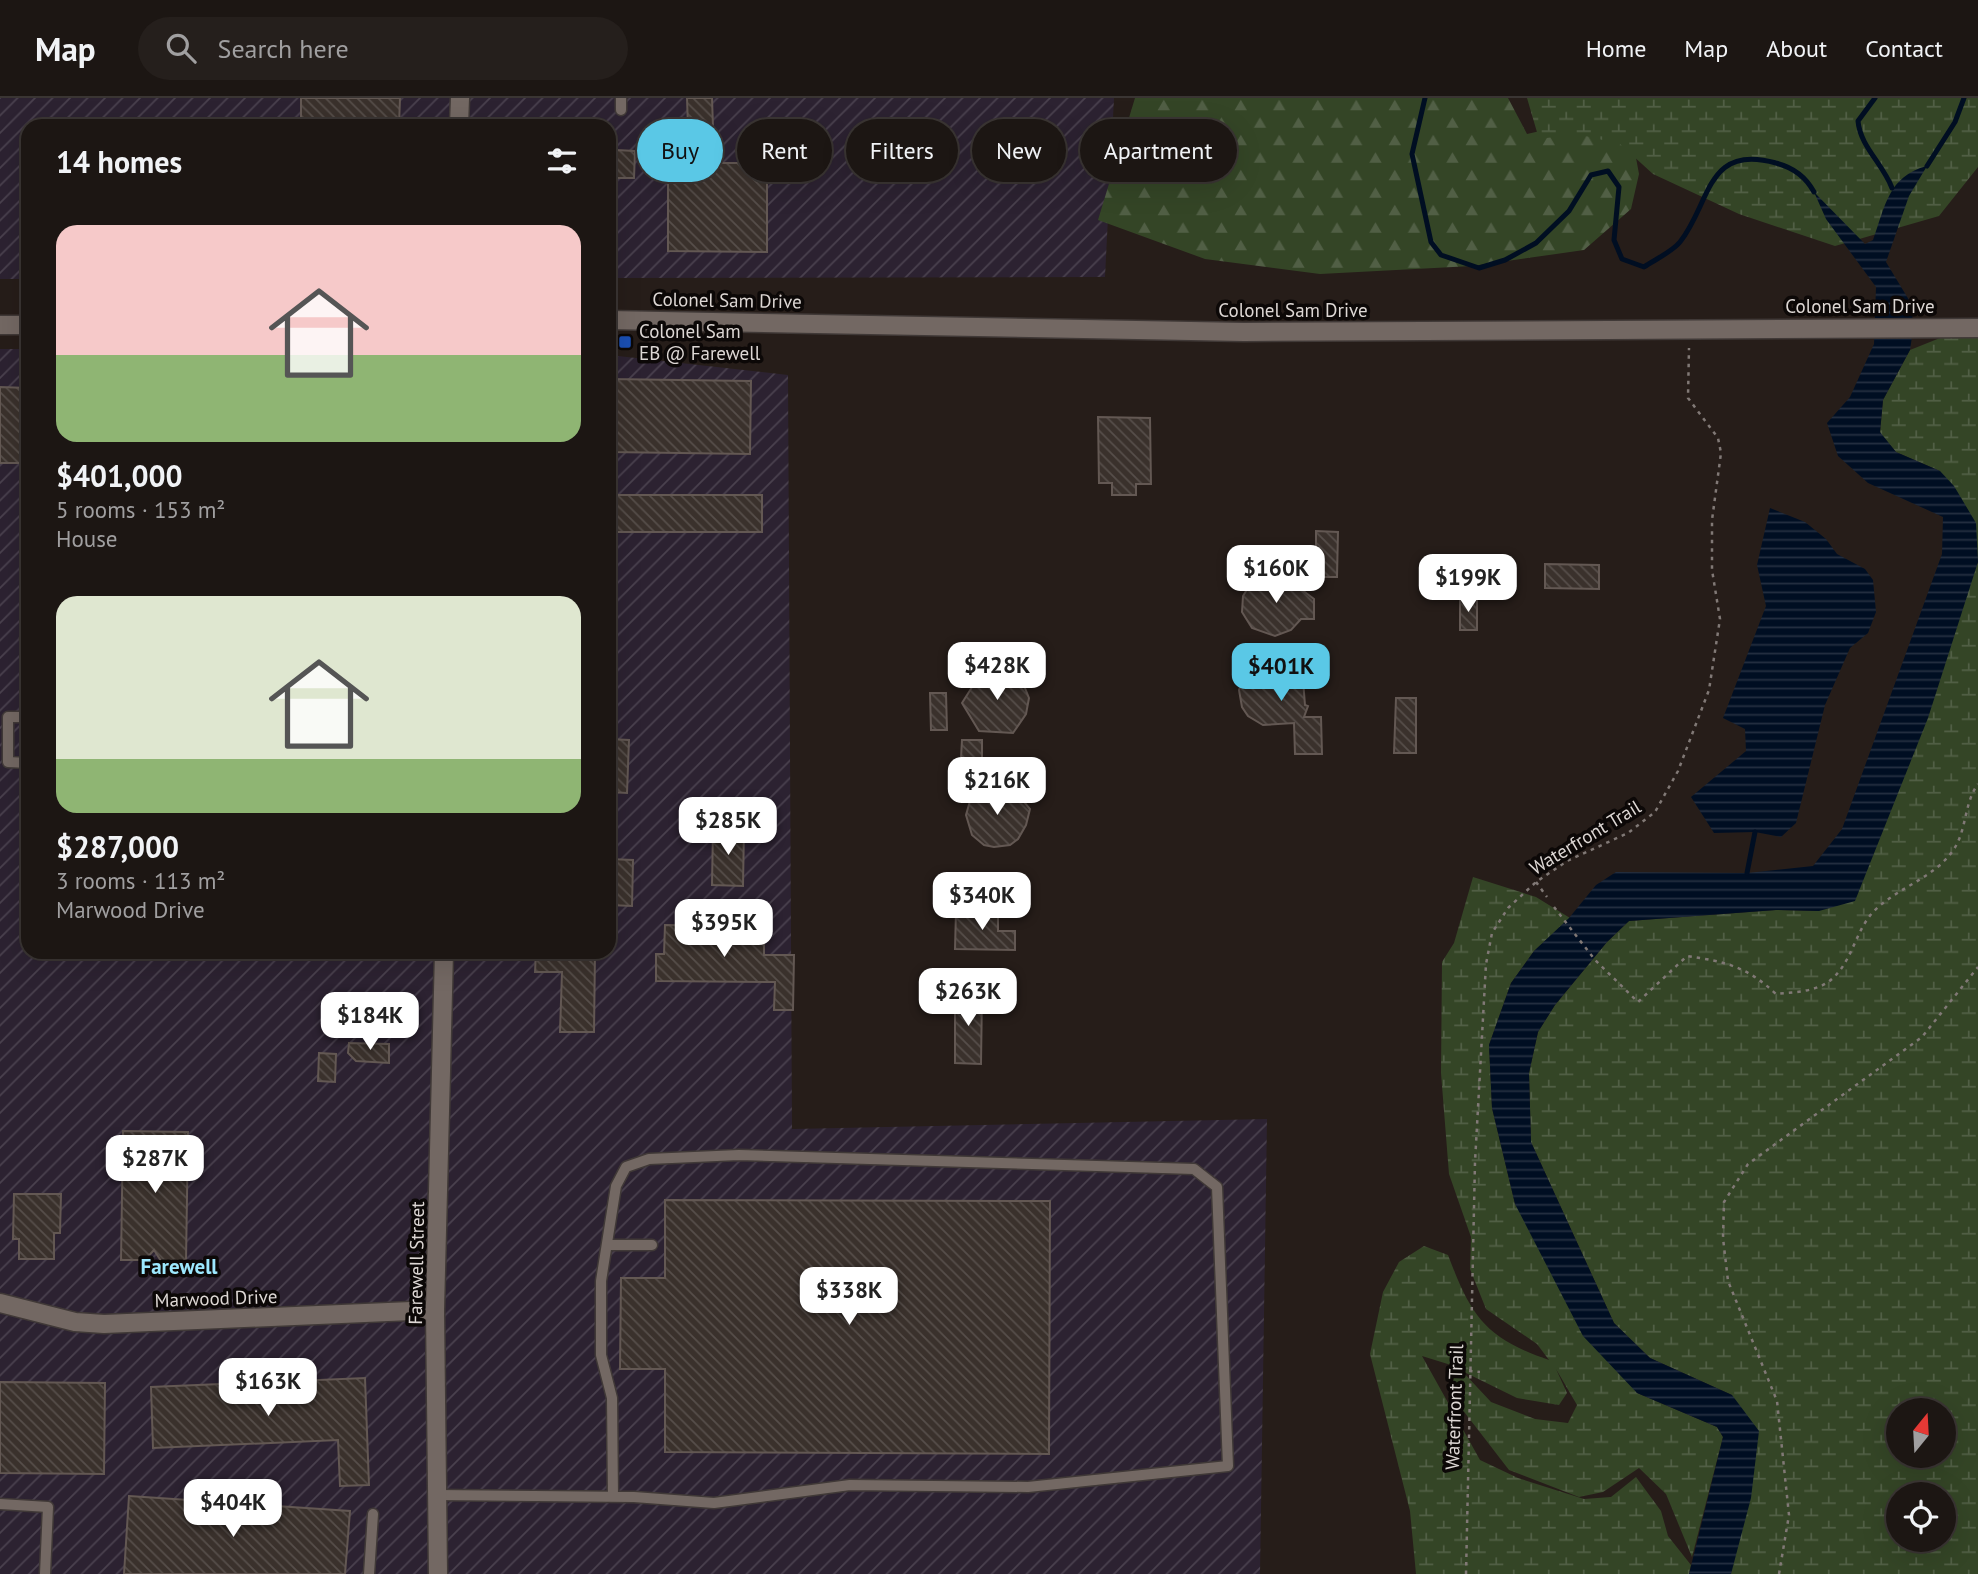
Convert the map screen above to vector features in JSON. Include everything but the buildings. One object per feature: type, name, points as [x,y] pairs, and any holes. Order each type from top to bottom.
[{"type":"street","points":[[459,119],[460,98]]},
{"type":"street","name":"Colonel Sam Drive","points":[[616,320],[1244,332],[1866,326],[1978,328]]},
{"type":"street","points":[[0,325],[21,325]]},
{"type":"street","name":"Farewell Street","points":[[438,1574],[435,1310],[444,959]]},
{"type":"street","name":"Marwood Drive","points":[[0,1303],[75,1322],[104,1324],[435,1310]]},
{"type":"lane","points":[[621,98],[621,110]]},
{"type":"lane","points":[[21,717],[8,717],[8,762],[21,763]]},
{"type":"lane","points":[[437,1495],[612,1497],[714,1503],[850,1485],[1028,1487],[1228,1466],[1217,1187],[1194,1169],[740,1155],[649,1159],[626,1167],[616,1186],[601,1281],[601,1355],[612,1398],[612,1497]]},
{"type":"lane","points":[[607,1245],[652,1245]]},
{"type":"lane","points":[[0,1504],[48,1507],[45,1574]]},
{"type":"lane","points":[[369,1574],[373,1514]]},
{"type":"path","name":"Waterfront Trail","points":[[1466,1574],[1475,1162],[1486,964],[1492,933],[1508,908],[1536,882],[1567,861],[1628,833],[1655,812],[1684,759],[1709,690],[1720,618],[1712,570],[1713,520],[1721,453],[1718,438],[1688,398],[1689,343]]},
{"type":"path","points":[[1554,907],[1595,960],[1638,1002],[1687,956],[1729,962],[1757,975],[1776,993],[1806,992],[1830,980],[1849,960],[1866,920],[1875,910],[1893,893],[1933,870],[1954,849],[1970,795],[1978,784]]},
{"type":"path","points":[[1536,882],[1547,897]]},
{"type":"path","points":[[1779,1574],[1789,1515],[1777,1401],[1728,1281],[1723,1238],[1724,1202],[1748,1164],[1922,1037],[1978,967]]},
{"type":"path","points":[[1469,1371],[1480,1372]]},
{"type":"shaded area","points":[[0,98],[1114,98],[1113,119],[1080,119],[1080,182],[1110,182],[1105,277],[616,278],[616,119],[21,119],[21,279],[0,279]]},
{"type":"shaded area","points":[[0,349],[21,349],[21,959],[616,959],[616,356],[788,375],[792,1129],[1267,1119],[1260,1574],[0,1574]]},
{"type":"green space","points":[[1135,98],[1508,98],[1527,134],[1598,118],[1631,131],[1639,174],[1631,209],[1584,250],[1472,266],[1320,274],[1205,259],[1098,220],[1110,182],[1237,182],[1237,119],[1129,119]]},
{"type":"green space","points":[[1527,98],[1978,98],[1978,167],[1939,216],[1835,246],[1739,214],[1653,174],[1620,144],[1577,134],[1539,139]]},
{"type":"green space","points":[[1955,332],[1978,332],[1978,562],[1940,471],[1896,452],[1880,433],[1883,400],[1910,350]]},
{"type":"green space","points":[[1978,562],[1978,1574],[1731,1574],[1735,1550],[1732,1395],[1650,1358],[1614,1323],[1531,1142],[1529,1073],[1538,1032],[1555,1005],[1607,942],[1629,921],[1776,910],[1819,911]]},
{"type":"green space","points":[[1473,877],[1536,897],[1570,918],[1534,951],[1511,983],[1489,1045],[1492,1108],[1515,1204],[1637,1393],[1717,1427],[1723,1437],[1692,1557],[1666,1494],[1639,1468],[1603,1492],[1579,1497],[1509,1470],[1455,1400],[1451,1365],[1422,1356],[1480,1460],[1518,1478],[1584,1499],[1611,1497],[1636,1477],[1661,1511],[1668,1536],[1691,1565],[1689,1574],[1416,1574],[1410,1511],[1370,1354],[1383,1292],[1399,1262],[1424,1246],[1448,1255],[1464,1294],[1483,1322],[1509,1343],[1549,1360],[1537,1344],[1486,1309],[1470,1269],[1471,1237],[1449,1174],[1441,1073],[1442,962],[1454,943]],"holes":[[[1556,1369],[1577,1405],[1568,1423],[1535,1419],[1491,1402],[1462,1371],[1517,1398],[1559,1405],[1567,1393]]]},
{"type":"water","points":[[1927,166],[1909,196],[1886,262],[1912,305],[1913,330],[1910,350],[1883,400],[1880,432],[1896,452],[1940,471],[1954,486],[1976,523],[1978,562],[1928,718],[1855,901],[1819,911],[1776,910],[1629,921],[1607,942],[1555,1005],[1538,1032],[1529,1073],[1531,1142],[1614,1323],[1650,1358],[1732,1395],[1759,1431],[1751,1498],[1731,1574],[1689,1574],[1723,1437],[1717,1427],[1637,1393],[1583,1336],[1515,1204],[1492,1108],[1489,1045],[1511,983],[1534,951],[1569,918],[1596,885],[1616,872],[1747,873],[1813,866],[1842,829],[1942,554],[1943,517],[1868,483],[1838,456],[1827,423],[1850,397],[1874,344],[1876,287],[1826,219],[1814,192],[1865,244],[1873,240],[1885,205],[1896,185],[1904,177]]},
{"type":"water","points":[[1770,508],[1805,522],[1826,539],[1837,554],[1865,569],[1873,580],[1876,612],[1868,633],[1850,648],[1825,705],[1796,823],[1781,837],[1755,832],[1714,833],[1691,797],[1746,751],[1745,729],[1723,718],[1766,606],[1757,565]]},
{"type":"waterway","points":[[1425,98],[1412,154],[1431,242],[1441,255],[1479,268],[1505,260],[1536,243],[1569,211],[1591,175],[1608,171],[1619,187],[1614,240],[1622,259],[1644,267],[1677,246],[1690,227],[1713,180],[1723,169],[1736,161],[1753,159],[1782,165],[1803,177],[1814,192]]},
{"type":"waterway","points":[[1875,98],[1858,121],[1867,147],[1892,188]]},
{"type":"waterway","points":[[1927,166],[1955,122],[1964,98]]},
{"type":"waterway","points":[[1747,873],[1755,832]]},
{"type":"place","name":"Colonel Sam EB @ Farewell","points":[[625,342]]},
{"type":"district","name":"Farewell","points":[[179,1267]]}]
